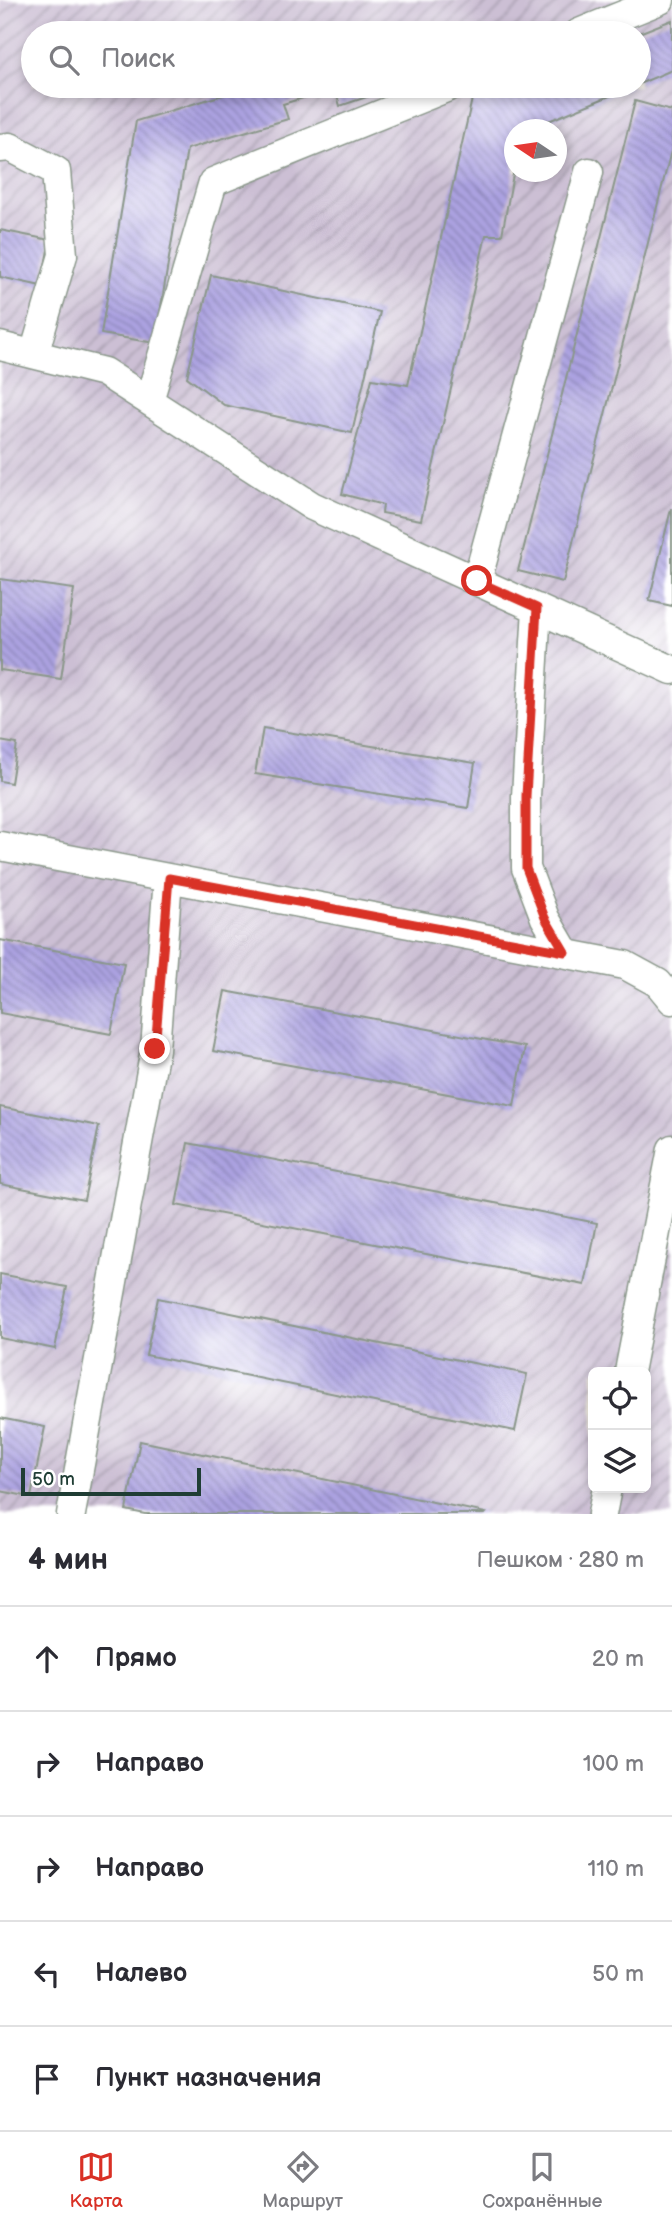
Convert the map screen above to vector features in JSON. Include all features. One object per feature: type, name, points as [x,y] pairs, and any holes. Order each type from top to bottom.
[{"type":"lane","points":[[608,21],[660,0]]},
{"type":"lane","points":[[149,401],[213,182],[421,98]]},
{"type":"lane","points":[[0,148],[10,147],[56,171],[63,255],[34,354]]},
{"type":"lane","points":[[477,581],[589,172]]},
{"type":"lane","points":[[0,346],[104,372],[312,506],[672,670]]},
{"type":"lane","points":[[537,608],[526,796],[526,868],[545,918],[565,952]]},
{"type":"lane","points":[[0,846],[625,965],[658,983],[672,1000]]},
{"type":"lane","points":[[71,1514],[155,1049],[169,878]]},
{"type":"lane","points":[[630,1367],[664,1236],[672,1149]]},
{"type":"lane","points":[[602,1514],[606,1493]]},
{"type":"shaded area","points":[[0,0],[672,0],[672,1514],[0,1514]]},
{"type":"building","points":[[672,20],[672,70],[651,79],[651,28]]},
{"type":"building","points":[[213,98],[303,98],[283,104],[288,119],[187,149],[155,343],[101,334],[136,121]]},
{"type":"building","points":[[338,98],[364,98],[340,106]]},
{"type":"building","points":[[472,98],[605,98],[553,119],[504,119],[504,182],[512,182],[502,235],[486,235],[421,520],[382,513],[383,505],[342,494],[372,379],[408,385]]},
{"type":"building","points":[[635,101],[672,111],[672,147],[563,582],[518,571]]},
{"type":"building","points":[[0,230],[50,240],[41,286],[0,277]]},
{"type":"building","points":[[211,275],[380,312],[352,433],[224,405],[187,377]]},
{"type":"building","points":[[672,509],[672,606],[649,601]]},
{"type":"building","points":[[0,579],[74,589],[61,679],[0,670]]},
{"type":"building","points":[[263,728],[475,763],[468,808],[255,774]]},
{"type":"building","points":[[0,741],[17,744],[11,783],[0,781]]},
{"type":"building","points":[[0,940],[124,963],[111,1034],[0,1013]]},
{"type":"building","points":[[225,991],[525,1047],[514,1106],[213,1051]]},
{"type":"building","points":[[0,1107],[99,1126],[84,1200],[0,1184]]},
{"type":"building","points":[[188,1143],[597,1223],[585,1285],[176,1205]]},
{"type":"building","points":[[0,1274],[67,1287],[55,1349],[0,1338]]},
{"type":"building","points":[[158,1298],[527,1374],[515,1431],[146,1355]]},
{"type":"building","points":[[0,1418],[45,1427],[31,1497],[0,1491]]},
{"type":"building","points":[[140,1441],[486,1513],[145,1514],[126,1510]]},
{"type":"route","points":[[155,1049],[169,878],[565,952],[545,918],[526,868],[526,796],[537,608],[477,581]]}]
